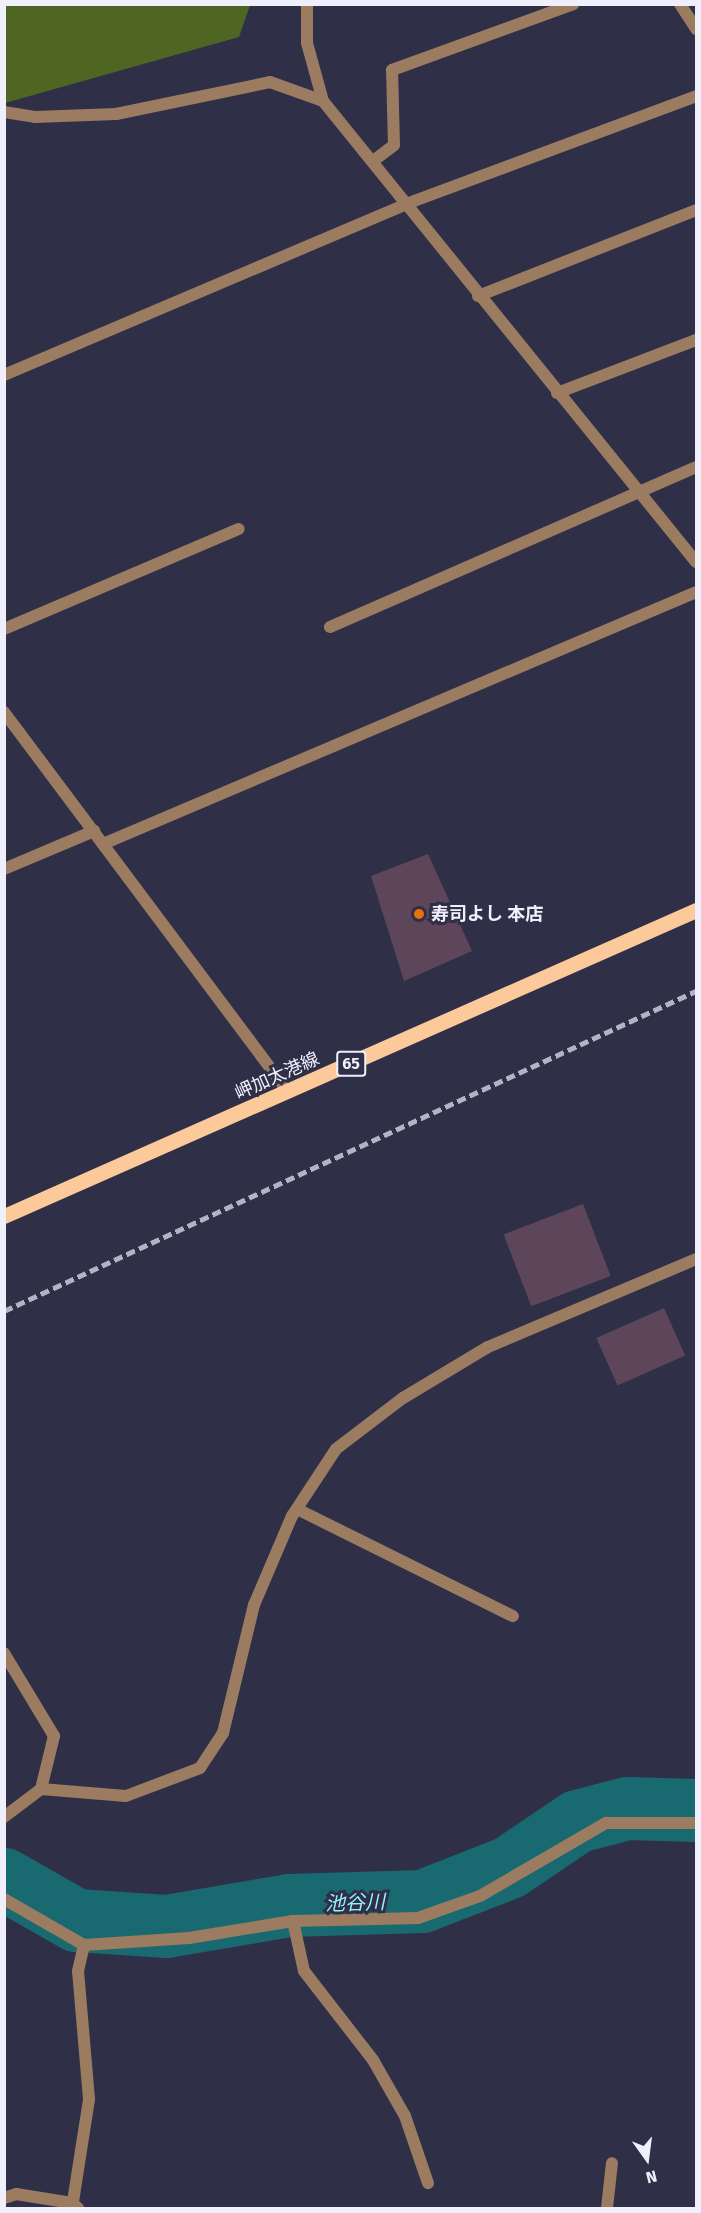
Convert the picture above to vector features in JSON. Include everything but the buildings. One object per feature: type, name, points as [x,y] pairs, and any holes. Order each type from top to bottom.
[{"type":"main road","name":"岬加太港線","points":[[4,1216],[696,910]]},
{"type":"street","points":[[307,4],[307,43],[323,101],[373,161],[478,296],[696,562]]},
{"type":"street","points":[[373,161],[394,145],[392,70],[573,4]]},
{"type":"street","points":[[680,4],[696,29]]},
{"type":"street","points":[[4,112],[35,117],[116,114],[270,82],[323,101]]},
{"type":"street","points":[[4,375],[406,204],[696,96]]},
{"type":"street","points":[[478,296],[696,210]]},
{"type":"street","points":[[557,393],[696,340]]},
{"type":"street","points":[[330,627],[637,490],[696,467]]},
{"type":"street","points":[[4,629],[239,529]]},
{"type":"street","points":[[103,844],[696,592]]},
{"type":"street","points":[[4,712],[288,1092]]},
{"type":"street","points":[[4,869],[94,831]]},
{"type":"street","points":[[41,1789],[126,1796],[200,1768],[223,1733],[254,1605],[297,1509],[336,1449],[404,1398],[488,1347],[696,1259]]},
{"type":"street","points":[[297,1509],[513,1616]]},
{"type":"street","points":[[4,1653],[54,1736],[41,1789],[4,1817]]},
{"type":"street","points":[[4,1899],[84,1945],[189,1938],[293,1921],[418,1918],[480,1896],[606,1823],[696,1823]]},
{"type":"street","points":[[293,1921],[304,1971],[373,2060],[400,2107],[428,2183]]},
{"type":"street","points":[[4,2198],[16,2194],[74,2207],[89,2099],[78,1971],[84,1945]]},
{"type":"street","points":[[606,2208],[612,2163]]},
{"type":"green space","points":[[5,4],[250,5],[239,37],[5,103]]},
{"type":"waterway","name":"池谷川","points":[[4,1879],[76,1920],[166,1926],[289,1905],[422,1901],[509,1867],[577,1821],[627,1808],[696,1810]]},
{"type":"railway","points":[[4,1311],[696,991]]},
{"type":"place","name":"寿司よし 本店","points":[[419,914]]}]
